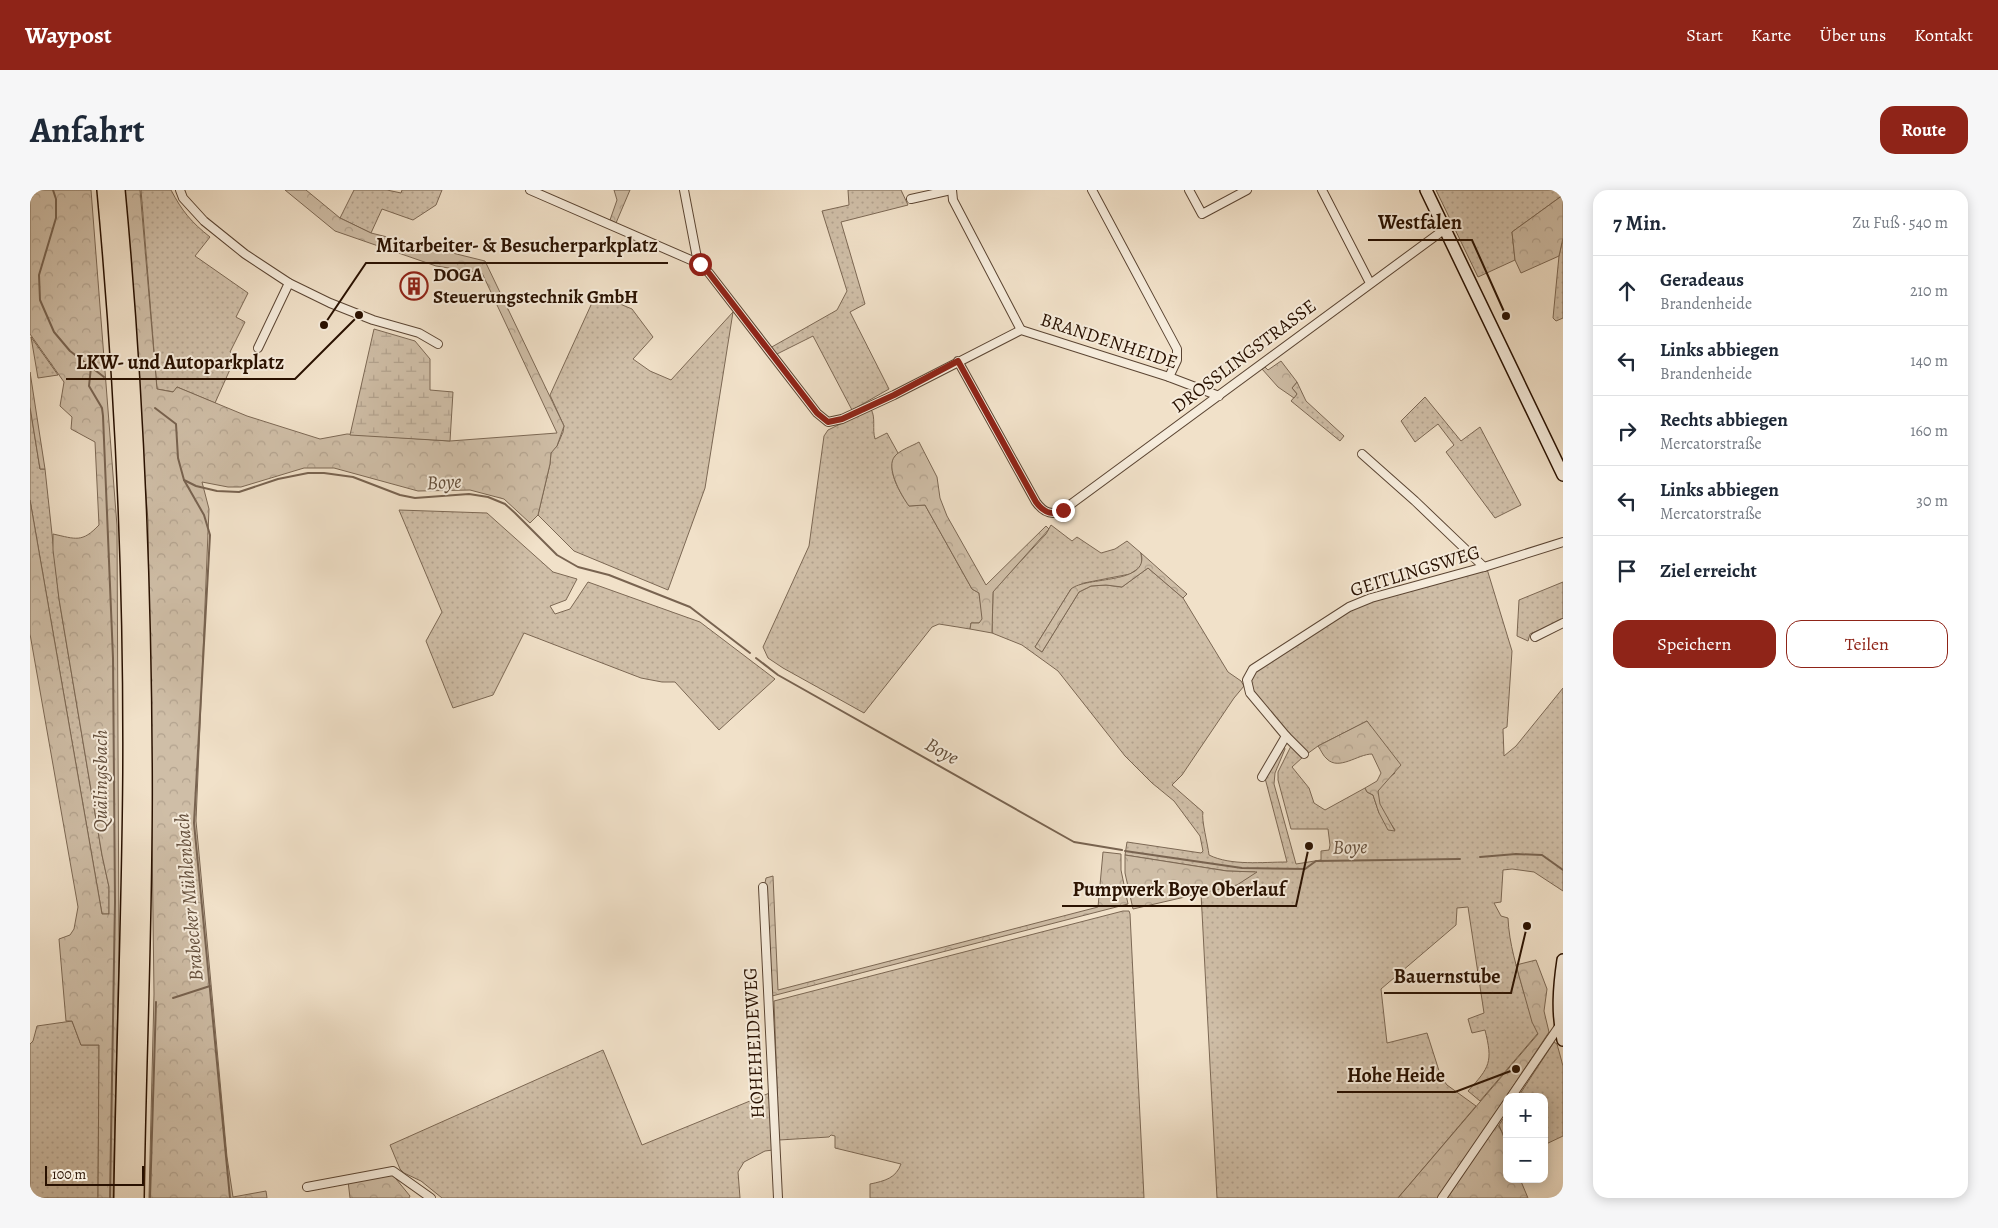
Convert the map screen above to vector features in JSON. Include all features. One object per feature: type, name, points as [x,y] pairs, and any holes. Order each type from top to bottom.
[{"type":"highway","points":[[105,190],[123,430],[129,601],[131,772],[122,1198]]},
{"type":"highway","points":[[117,190],[135,430],[142,600],[144,769],[136,1198]]},
{"type":"main road","points":[[1426,190],[1563,475]]},
{"type":"main road","points":[[1563,960],[1559,988],[1560,1025],[1563,1040]]},
{"type":"street","points":[[180,190],[183,198],[204,221],[245,254],[289,283],[330,303],[372,320],[418,332],[438,344]]},
{"type":"street","name":"BRANDENHEIDE","points":[[530,190],[698,263],[709,273],[817,413],[828,422],[842,419],[894,395],[1021,330],[1169,377],[1219,396]]},
{"type":"street","points":[[684,190],[698,263]]},
{"type":"street","points":[[911,199],[951,190],[953,200],[1021,330]]},
{"type":"street","points":[[1092,190],[1177,349],[1177,360],[1169,377]]},
{"type":"street","points":[[1189,190],[1202,214],[1247,190]]},
{"type":"street","points":[[1322,190],[1370,283]]},
{"type":"street","name":"DROSSLINGSTRASSE","points":[[958,361],[1036,502],[1047,512],[1056,513],[1063,510],[1445,229]]},
{"type":"street","points":[[258,348],[289,283]]},
{"type":"street","points":[[1362,454],[1415,501],[1484,568]]},
{"type":"street","name":"GEITLINGSWEG","points":[[1304,754],[1286,736],[1250,693],[1247,680],[1253,669],[1349,608],[1371,598],[1484,568],[1563,542]]},
{"type":"street","points":[[1535,637],[1563,623]]},
{"type":"street","points":[[1262,778],[1286,736]]},
{"type":"street","name":"HOHEHEIDEWEG","points":[[763,887],[778,1198]]},
{"type":"street","points":[[1514,1093],[1560,1025]]},
{"type":"street","points":[[1442,1198],[1503,1109]]},
{"type":"street","points":[[307,1187],[393,1171],[431,1198]]},
{"type":"green space","points":[[30,190],[91,190],[117,526],[119,954],[113,1198],[98,1198],[99,1045],[81,1045],[72,1021],[66,1021],[59,939],[70,935],[74,929],[78,907],[30,634],[30,500],[102,914],[109,914],[109,887],[59,599],[53,550],[53,534],[78,538],[88,535],[99,525],[95,442],[71,429],[72,417],[60,406],[64,382],[30,334]]},
{"type":"green space","points":[[123,190],[140,190],[157,389],[173,392],[177,387],[247,416],[320,439],[347,434],[450,441],[557,433],[482,273],[436,266],[335,231],[285,190],[306,190],[340,218],[371,233],[485,261],[564,426],[557,446],[551,453],[538,515],[530,523],[504,499],[470,490],[418,491],[334,468],[304,468],[241,487],[228,487],[202,482],[209,509],[196,821],[227,1157],[233,1197],[266,1191],[267,1198],[149,1198],[154,994],[148,521]]},
{"type":"green space","points":[[141,190],[171,190],[188,216],[210,237],[195,256],[248,293],[236,317],[245,322],[230,352],[236,356],[215,403],[177,387],[174,392],[157,389]]},
{"type":"green space","points":[[354,190],[387,190],[401,193],[402,190],[442,190],[436,205],[413,220],[382,209],[371,233],[340,218]]},
{"type":"green space","points":[[614,190],[630,190],[616,223],[610,220],[617,200]]},
{"type":"green space","points":[[848,190],[901,190],[908,205],[841,222],[865,304],[850,312],[889,389],[852,410],[813,336],[775,355],[770,348],[837,310],[847,291],[822,211],[849,205]]},
{"type":"green space","points":[[1436,190],[1563,190],[1563,195],[1512,232],[1515,260],[1478,277]]},
{"type":"green space","points":[[1563,195],[1563,238],[1559,256],[1521,273],[1515,260],[1512,232]]},
{"type":"green space","points":[[1563,238],[1563,318],[1556,321],[1553,318],[1559,256]]},
{"type":"green space","points":[[596,294],[632,309],[653,337],[633,359],[650,371],[671,380],[733,312],[705,488],[668,590],[574,551],[538,515],[551,452],[557,446],[564,426],[550,395]]},
{"type":"green space","points":[[374,329],[415,341],[430,359],[430,390],[453,392],[450,441],[350,435]]},
{"type":"green space","points":[[31,337],[58,375],[38,378]]},
{"type":"green space","points":[[1281,361],[1297,382],[1292,388],[1297,394],[1294,398],[1278,387],[1262,369],[1265,367],[1268,370]]},
{"type":"green space","points":[[30,372],[45,469],[40,469],[30,407]]},
{"type":"green space","points":[[1297,382],[1306,401],[1344,436],[1340,441],[1291,401],[1297,394],[1292,388]]},
{"type":"green space","points":[[1425,397],[1461,441],[1480,427],[1521,505],[1495,518],[1446,452],[1454,445],[1438,424],[1415,442],[1401,421]]},
{"type":"green space","points":[[30,407],[40,469],[45,469],[59,599],[109,887],[109,914],[102,914],[30,500]]},
{"type":"green space","points":[[871,409],[875,439],[887,433],[898,453],[892,465],[894,480],[901,494],[909,506],[925,505],[972,589],[979,593],[983,619],[979,623],[971,623],[970,629],[939,624],[932,627],[864,713],[783,668],[768,658],[763,647],[809,546],[824,436],[828,430]]},
{"type":"green space","points":[[919,442],[937,477],[940,498],[947,516],[986,585],[1046,526],[1049,529],[993,592],[992,633],[970,629],[971,623],[979,623],[982,619],[979,593],[972,589],[925,505],[909,506],[895,481],[892,461],[895,456]]},
{"type":"green space","points":[[399,510],[487,513],[553,572],[577,579],[566,600],[550,606],[555,614],[570,609],[588,582],[700,622],[775,679],[719,730],[675,682],[662,682],[641,678],[524,633],[493,695],[453,708],[426,641],[442,612]]},
{"type":"green space","points":[[1051,525],[1072,541],[1077,537],[1101,553],[1115,549],[1127,541],[1141,553],[1142,563],[1139,568],[1130,574],[1084,583],[1071,589],[1035,647],[1042,652],[1079,592],[1091,586],[1122,587],[1148,568],[1183,598],[1228,672],[1241,681],[1244,686],[1182,775],[1172,785],[1203,812],[1209,855],[1227,861],[1247,863],[1287,862],[1265,778],[1284,746],[1285,749],[1275,773],[1274,784],[1296,864],[1321,860],[1321,851],[1329,850],[1328,829],[1291,829],[1278,780],[1278,772],[1292,744],[1303,757],[1292,767],[1309,788],[1314,803],[1325,810],[1365,788],[1367,792],[1373,795],[1379,813],[1395,830],[1383,811],[1377,796],[1381,786],[1395,773],[1367,721],[1318,746],[1307,754],[1258,698],[1250,681],[1255,672],[1264,665],[1300,644],[1340,616],[1366,603],[1487,569],[1512,651],[1507,727],[1503,729],[1504,756],[1516,746],[1563,688],[1563,891],[1534,872],[1512,869],[1503,870],[1501,902],[1494,903],[1501,916],[1508,918],[1516,965],[1538,1033],[1480,1101],[1468,1091],[1485,1070],[1488,1064],[1489,1050],[1485,1030],[1472,1033],[1468,1019],[1484,1013],[1468,907],[1457,908],[1456,925],[1381,989],[1387,1043],[1427,1033],[1441,1077],[1447,1085],[1476,1106],[1398,1198],[1217,1198],[1201,893],[1237,885],[1255,872],[1227,871],[1125,855],[1127,842],[1201,853],[1203,851],[1200,836],[1174,801],[1152,783],[1125,756],[1058,671],[1022,645],[992,633],[993,591],[1046,534]]},
{"type":"green space","points":[[1141,553],[1187,594],[1183,598],[1148,568],[1122,587],[1091,586],[1079,592],[1042,652],[1035,647],[1071,589],[1090,582],[1127,575],[1136,570],[1141,563]]},
{"type":"green space","points":[[1563,582],[1563,620],[1530,634],[1528,641],[1517,636],[1519,600]]},
{"type":"green space","points":[[1367,721],[1401,765],[1378,791],[1380,804],[1395,831],[1388,830],[1379,813],[1373,795],[1367,792],[1365,788],[1377,781],[1381,773],[1372,754],[1337,763],[1326,758],[1318,746]]},
{"type":"green space","points":[[1103,852],[1121,854],[1121,870],[1128,904],[772,996],[766,878],[773,876],[778,990],[1098,907]]},
{"type":"green space","points":[[1125,855],[1227,871],[1257,872],[1237,885],[1133,909],[1125,873]]},
{"type":"green space","points":[[1129,911],[1130,914],[1144,1198],[870,1198],[870,1184],[893,1176],[901,1164],[835,1148],[835,1136],[831,1135],[829,1137],[779,1140],[774,1001]]},
{"type":"green space","points":[[1536,960],[1547,989],[1544,1011],[1549,1032],[1509,1093],[1503,1093],[1503,1101],[1492,1118],[1503,1135],[1503,1183],[1522,1183],[1528,1198],[1398,1198],[1538,1034],[1532,1022],[1516,965]]},
{"type":"green space","points":[[72,1021],[81,1045],[99,1045],[98,1198],[30,1198],[30,1044],[33,1041],[37,1026]]},
{"type":"green space","points":[[1554,1042],[1557,1044],[1563,1066],[1563,1136],[1548,1143],[1548,1093],[1521,1093]]},
{"type":"green space","points":[[603,1050],[642,1145],[772,1092],[773,1150],[765,1151],[744,1162],[738,1172],[740,1198],[442,1198],[421,1181],[400,1169],[390,1145]]},
{"type":"green space","points":[[1503,1119],[1503,1135],[1499,1125]]},
{"type":"green space","points":[[392,1174],[410,1196],[409,1198],[350,1198],[348,1181]]},
{"type":"waterway","name":"Boye","points":[[53,190],[56,199],[56,218],[39,275],[40,300],[54,332],[70,351],[104,377]]},
{"type":"waterway","name":"Quälingsbach","points":[[91,367],[89,386],[102,408],[103,416],[113,658],[115,902],[110,1198]]},
{"type":"waterway","name":"Boye","points":[[155,408],[176,424],[178,458],[184,480],[196,486],[217,491],[239,492],[278,479],[308,473],[324,473],[353,477],[400,495],[415,498],[469,494],[488,497],[505,504],[557,555],[578,567],[609,575],[690,607],[750,653]]},
{"type":"waterway","name":"Brabecker Mühlenbach","points":[[184,480],[204,515],[210,535],[194,823],[230,1198]]},
{"type":"waterway","name":"Boye","points":[[756,658],[778,675],[1074,842],[1122,850]]},
{"type":"waterway","name":"Boye","points":[[1125,851],[1242,868],[1305,869],[1316,861],[1460,859]]},
{"type":"waterway","name":"Boye","points":[[1480,857],[1516,854],[1542,855],[1563,870]]},
{"type":"waterway","points":[[173,998],[210,986]]},
{"type":"waterway","points":[[150,1198],[156,1002]]},
{"type":"place","name":"DOGA Steuerungstechnik GmbH","points":[[414,286]]},
{"type":"place","name":"LKW- und Autoparkplatz","points":[[359,315]]},
{"type":"place","name":"Westfalen","points":[[1506,316]]},
{"type":"place","name":"Mitarbeiter- & Besucherparkplatz","points":[[324,325]]},
{"type":"place","name":"Pumpwerk Boye Oberlauf","points":[[1309,846]]},
{"type":"place","name":"Bauernstube","points":[[1527,926]]},
{"type":"place","name":"Hohe Heide","points":[[1516,1069]]},
{"type":"route","points":[[700,264],[709,273],[817,413],[828,422],[842,419],[894,395],[958,361],[1036,502],[1042,509],[1050,513],[1063,510]]}]
